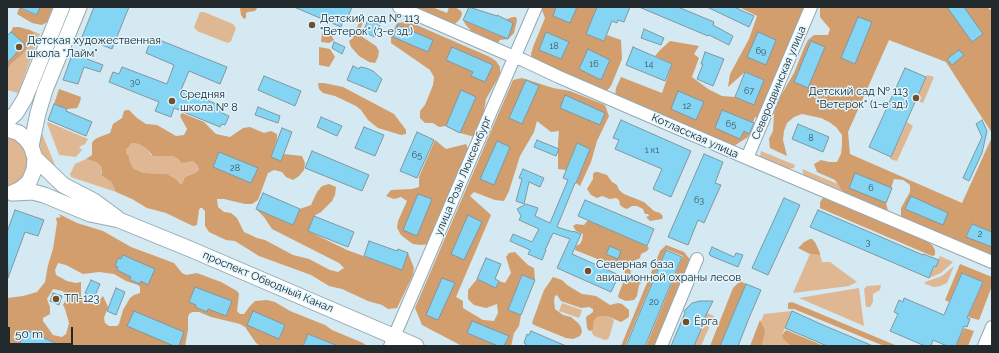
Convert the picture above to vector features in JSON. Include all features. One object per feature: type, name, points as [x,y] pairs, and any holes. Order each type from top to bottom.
[{"type":"main road","points":[[7,121],[16,113],[25,98],[62,7]]},
{"type":"main road","points":[[9,195],[24,186],[32,176],[34,170],[33,152],[38,112],[45,90],[79,7]]},
{"type":"main road","name":"проспект Обводный Канал","points":[[7,129],[15,131],[23,136],[33,152],[63,185],[94,201],[119,220]]},
{"type":"main road","name":"проспект Обводный Канал","points":[[9,195],[32,192],[44,194],[90,214],[119,220],[190,249],[392,341],[416,346]]},
{"type":"street","name":"Котласская улица","points":[[399,7],[747,158],[992,262]]},
{"type":"street","name":"улица Розы Люксембург","points":[[392,341],[536,7]]},
{"type":"street","name":"Северодвинская улица","points":[[747,158],[811,7]]},
{"type":"street","points":[[661,346],[697,259]]},
{"type":"street","points":[[984,346],[992,327]]},
{"type":"shaded area","points":[[40,7],[53,7],[47,22],[42,25],[32,23],[17,14],[19,8],[36,15]]},
{"type":"shaded area","points":[[240,7],[258,7],[255,11],[246,13],[246,18],[244,19],[241,15]]},
{"type":"shaded area","points":[[415,7],[432,7],[447,13],[449,7],[455,7],[461,11],[462,14],[460,19],[454,25],[418,10]]},
{"type":"shaded area","points":[[541,7],[597,7],[587,34],[604,41],[607,35],[621,40],[622,59],[611,86],[605,93],[531,59],[533,47],[545,18]]},
{"type":"shaded area","points":[[739,7],[807,7],[762,119],[755,117],[748,137],[734,146],[615,97],[616,88],[621,77],[662,93],[672,64],[655,56],[670,41],[699,46],[694,54],[699,58],[692,77],[708,89],[722,96],[735,97],[754,105],[764,80],[745,72],[728,87],[730,74],[749,39],[757,16]]},
{"type":"shaded area","points":[[820,7],[987,7],[992,11],[992,133],[946,62],[889,40],[848,132],[850,154],[962,203],[992,137],[992,232],[972,224],[966,236],[992,247],[992,258],[953,238],[909,221],[901,216],[901,208],[910,192],[910,185],[903,180],[894,179],[886,203],[888,211],[880,210],[845,195],[835,180],[817,172],[814,164],[821,160],[837,162],[841,154],[842,135],[836,127],[821,118],[802,114],[794,117],[787,123],[783,140],[787,156],[770,148],[769,139],[773,131],[776,104],[794,73],[808,40],[814,35],[828,35],[830,29],[820,17]]},
{"type":"shaded area","points":[[200,12],[204,12],[233,24],[236,28],[231,41],[228,43],[197,31],[194,27]]},
{"type":"shaded area","points":[[363,12],[365,18],[358,34],[376,46],[379,51],[375,63],[369,62],[359,56],[351,47],[349,41],[353,38]]},
{"type":"shaded area","points":[[516,17],[517,20],[514,33],[508,39],[500,40],[497,44],[474,34],[463,20],[500,36],[507,19]]},
{"type":"shaded area","points":[[397,23],[412,23],[490,57],[496,61],[500,67],[500,74],[486,99],[482,124],[475,137],[460,133],[446,126],[439,127],[433,123],[425,123],[420,118],[420,111],[425,105],[433,85],[434,77],[430,70],[391,43],[391,36]]},
{"type":"shaded area","points":[[13,27],[30,30],[34,33],[34,36],[23,54],[11,64],[7,71],[7,63],[24,44],[11,32]]},
{"type":"shaded area","points":[[30,30],[40,34],[18,93],[7,90],[7,71],[11,64],[23,54],[34,36]]},
{"type":"shaded area","points":[[322,33],[330,33],[334,40],[329,43],[321,42]]},
{"type":"shaded area","points":[[319,47],[330,49],[335,57],[329,67],[319,65]]},
{"type":"shaded area","points":[[927,75],[934,77],[923,103],[916,100]]},
{"type":"shaded area","points":[[522,78],[553,88],[570,91],[605,105],[609,116],[597,141],[591,162],[580,186],[576,183],[590,149],[577,143],[566,170],[558,169],[559,131],[551,132],[537,121],[534,132],[520,156],[509,191],[504,201],[495,200],[474,192],[470,196],[491,215],[456,297],[463,301],[463,308],[483,320],[494,321],[498,313],[497,304],[486,308],[474,305],[468,299],[468,290],[477,279],[496,288],[499,281],[505,283],[511,273],[506,257],[509,253],[515,252],[528,265],[534,268],[535,280],[522,275],[508,310],[521,315],[519,326],[514,333],[511,346],[462,346],[422,325],[415,308],[513,80]]},
{"type":"shaded area","points":[[318,83],[343,87],[394,114],[406,130],[406,134],[401,135],[378,128],[368,120],[356,106],[335,96],[323,93],[319,89]]},
{"type":"shaded area","points":[[59,89],[81,97],[77,108],[67,109],[54,104]]},
{"type":"shaded area","points":[[129,110],[146,124],[157,125],[176,136],[184,135],[187,129],[180,116],[182,113],[204,122],[216,134],[230,137],[243,128],[250,127],[264,133],[271,131],[277,134],[277,139],[271,157],[281,161],[284,154],[302,156],[305,163],[304,170],[293,180],[286,177],[282,172],[274,170],[268,173],[258,200],[252,204],[217,199],[218,207],[224,212],[231,213],[237,218],[244,232],[265,240],[293,255],[309,259],[330,270],[338,272],[344,268],[339,263],[272,229],[264,217],[256,209],[293,225],[300,209],[311,205],[317,192],[322,186],[329,184],[336,187],[335,195],[332,201],[321,212],[314,216],[308,231],[347,250],[402,270],[408,253],[414,268],[413,275],[397,308],[388,309],[382,305],[368,301],[342,289],[329,286],[311,275],[259,256],[235,241],[226,240],[209,232],[205,226],[205,211],[202,208],[199,210],[197,225],[193,226],[166,213],[147,208],[116,192],[111,182],[102,176],[101,166],[96,162],[86,159],[92,155],[93,141],[110,133],[113,124],[122,118],[124,111]],"holes":[[[132,143],[139,144],[147,149],[153,156],[172,156],[177,158],[182,163],[193,161],[198,166],[199,170],[185,177],[182,184],[180,184],[176,179],[167,174],[144,173],[134,169],[126,150]]]},
{"type":"shaded area","points":[[48,122],[88,139],[85,144],[79,147],[82,150],[76,157],[59,155],[47,123]]},
{"type":"shaded area","points":[[907,122],[913,126],[897,161],[890,159]]},
{"type":"shaded area","points":[[39,126],[61,180],[46,162],[43,155],[38,140]]},
{"type":"shaded area","points":[[7,137],[14,139],[22,146],[28,162],[27,169],[22,179],[7,187]]},
{"type":"shaded area","points":[[435,140],[446,149],[466,144],[469,151],[441,211],[429,244],[413,244],[401,235],[397,228],[398,221],[407,201],[401,197],[394,199],[386,196],[391,190],[412,189],[419,187],[419,177]]},
{"type":"shaded area","points":[[132,143],[139,144],[147,149],[151,155],[172,156],[184,162],[193,161],[198,166],[199,170],[185,177],[182,184],[180,184],[176,179],[167,174],[144,173],[134,169],[130,162],[129,156],[126,153],[126,150]]},
{"type":"shaded area","points":[[761,151],[795,165],[794,168],[786,169],[760,156]]},
{"type":"shaded area","points":[[86,159],[96,162],[101,166],[101,173],[103,177],[111,182],[116,192],[71,177],[70,174],[75,164]]},
{"type":"shaded area","points":[[802,169],[838,184],[843,191],[804,176]]},
{"type":"shaded area","points":[[595,172],[607,175],[624,194],[644,202],[654,211],[660,213],[663,216],[662,219],[650,221],[646,217],[649,216],[648,214],[645,214],[643,209],[637,206],[632,206],[627,209],[620,205],[619,200],[616,198],[610,199],[602,196],[597,198],[591,195],[587,189]]},
{"type":"shaded area","points":[[823,198],[829,198],[924,239],[932,245],[935,250],[935,255],[932,256],[820,208],[820,202]]},
{"type":"shaded area","points":[[59,214],[77,223],[103,231],[131,247],[174,263],[182,273],[186,275],[197,273],[221,282],[237,291],[239,294],[237,311],[240,314],[244,314],[255,301],[267,300],[275,302],[290,311],[325,325],[332,330],[367,346],[338,346],[308,334],[303,346],[261,346],[256,343],[245,327],[240,324],[211,317],[199,312],[192,312],[188,317],[188,330],[185,346],[7,346],[7,298],[37,292],[45,282],[53,249],[57,223],[56,218],[61,217]],"holes":[[[58,263],[66,265],[83,274],[99,272],[114,274],[126,281],[138,285],[140,287],[140,293],[130,298],[123,310],[119,324],[117,326],[109,326],[105,323],[104,318],[108,307],[103,296],[96,304],[81,296],[81,282],[76,283],[67,281],[56,275],[55,270]],[[53,289],[63,291],[66,299],[63,305],[69,323],[66,334],[62,337],[53,335],[43,321],[43,318],[50,314],[50,307],[47,299]]]},
{"type":"shaded area","points":[[588,220],[649,248],[641,254],[640,258],[630,263],[631,276],[635,279],[642,276],[643,278],[639,285],[637,296],[634,300],[626,301],[618,296],[626,277],[624,270],[625,265],[620,264],[617,266],[610,264],[575,250],[576,246],[580,244],[582,240],[583,234],[576,231],[573,226],[576,224],[584,225]]},
{"type":"shaded area","points":[[810,239],[815,242],[820,255],[810,254],[798,248]]},
{"type":"shaded area","points":[[666,245],[684,252],[692,262],[655,346],[646,346],[683,256],[666,249],[625,346],[621,346],[660,251]]},
{"type":"shaded area","points":[[810,254],[820,255],[822,262],[830,262],[857,282],[849,286],[793,293]]},
{"type":"shaded area","points":[[940,256],[953,262],[941,273],[929,278]]},
{"type":"shaded area","points":[[960,264],[992,277],[992,286],[979,320],[968,317],[983,282],[962,273],[949,302],[945,300]]},
{"type":"shaded area","points":[[954,266],[947,283],[934,287],[925,284],[925,282],[942,276]]},
{"type":"shaded area","points":[[553,277],[562,280],[567,285],[582,294],[596,296],[610,305],[618,303],[622,304],[629,310],[629,317],[621,322],[607,316],[597,317],[594,321],[593,330],[589,331],[587,328],[586,317],[593,312],[593,309],[589,307],[581,308],[561,301],[557,295],[555,296],[554,300],[555,309],[563,315],[571,317],[578,323],[582,332],[580,336],[573,339],[566,338],[534,325],[532,323],[544,290]]},
{"type":"shaded area","points":[[740,281],[746,284],[720,346],[710,346],[733,288]]},
{"type":"shaded area","points":[[881,285],[880,290],[873,294],[873,302],[870,307],[866,307],[864,289],[867,286]]},
{"type":"shaded area","points":[[859,288],[864,326],[799,298]]},
{"type":"shaded area","points":[[792,302],[897,346],[884,346],[794,309],[788,309],[788,303]]},
{"type":"shaded area","points":[[562,303],[582,310],[579,318],[559,311]]},
{"type":"shaded area","points":[[792,311],[782,335],[783,339],[791,346],[761,346],[764,336],[761,321],[764,314]]},
{"type":"shaded area","points":[[707,313],[714,316],[701,346],[694,346],[703,326],[707,321],[704,319]]},
{"type":"shaded area","points":[[607,316],[614,320],[610,335],[608,339],[605,340],[594,336],[591,331],[593,330],[594,321],[597,317]]},
{"type":"shaded area","points":[[760,320],[765,333],[762,344],[761,346],[750,346]]},
{"type":"shaded area","points":[[964,328],[974,331],[968,346],[956,346]]},
{"type":"shaded area","points":[[786,330],[824,346],[791,346],[783,339],[782,335]]},
{"type":"building","points":[[18,7],[40,7],[37,15]]},
{"type":"building","points":[[94,7],[129,7],[112,49],[82,37]]},
{"type":"building","points":[[294,7],[352,7],[347,19],[344,18],[341,27]]},
{"type":"building","points":[[469,7],[497,15],[513,23],[508,39],[463,20]]},
{"type":"building","points":[[556,7],[577,7],[570,23],[553,16]]},
{"type":"building","points":[[597,7],[630,7],[624,22],[618,20],[617,23],[612,21],[604,41],[586,34]]},
{"type":"building","points":[[639,7],[678,7],[714,22],[713,25],[733,36],[729,45],[709,35],[708,36]]},
{"type":"building","points":[[707,7],[734,7],[754,16],[749,27]]},
{"type":"building","points":[[947,7],[964,7],[983,34],[972,42]]},
{"type":"building","points":[[858,17],[872,22],[855,64],[841,58]]},
{"type":"building","points":[[368,20],[380,25],[375,37],[363,32]]},
{"type":"building","points":[[398,25],[433,40],[428,52],[393,37]]},
{"type":"building","points":[[644,29],[664,38],[661,45],[641,38]]},
{"type":"building","points":[[11,32],[25,44],[7,63],[7,36]]},
{"type":"building","points":[[546,32],[569,42],[561,59],[539,50]]},
{"type":"building","points":[[758,32],[776,40],[766,65],[747,57]]},
{"type":"building","points":[[152,37],[227,67],[220,84],[189,71],[181,90],[224,107],[222,113],[229,116],[225,125],[222,124],[220,127],[174,108],[171,117],[155,111],[159,102],[109,82],[113,72],[119,74],[122,67],[167,84],[174,65],[146,53]]},
{"type":"building","points":[[811,41],[825,47],[808,88],[794,82]]},
{"type":"building","points":[[334,42],[345,47],[342,54],[332,48]]},
{"type":"building","points":[[452,47],[493,65],[485,82],[471,76],[473,72],[446,60]]},
{"type":"building","points":[[633,47],[672,64],[665,81],[626,65]]},
{"type":"building","points":[[588,49],[610,60],[601,80],[579,69]]},
{"type":"building","points":[[959,50],[964,55],[952,65],[947,59]]},
{"type":"building","points":[[73,52],[88,57],[87,59],[103,65],[100,72],[84,67],[78,84],[63,80]]},
{"type":"building","points":[[705,52],[724,59],[713,86],[697,79],[703,64],[701,64]]},
{"type":"building","points":[[353,66],[359,69],[360,67],[373,71],[382,79],[376,92],[347,80]]},
{"type":"building","points":[[905,68],[926,77],[891,157],[869,147]]},
{"type":"building","points":[[745,72],[764,80],[754,105],[735,97]]},
{"type":"building","points":[[264,76],[301,91],[295,106],[258,90]]},
{"type":"building","points":[[526,80],[539,86],[522,124],[509,118]]},
{"type":"building","points":[[461,90],[476,97],[460,133],[446,126]]},
{"type":"building","points":[[678,91],[704,102],[696,120],[671,109]]},
{"type":"building","points":[[565,95],[605,113],[600,125],[560,108]]},
{"type":"building","points":[[54,104],[92,122],[86,136],[48,120]]},
{"type":"building","points":[[258,107],[280,116],[278,123],[255,115]]},
{"type":"building","points":[[722,110],[754,123],[749,134],[744,131],[740,139],[715,128]]},
{"type":"building","points":[[321,117],[342,126],[337,136],[317,127]]},
{"type":"building","points":[[621,120],[691,151],[671,197],[653,189],[662,169],[615,149],[619,140],[613,138]]},
{"type":"building","points":[[982,120],[987,131],[982,153],[969,181],[963,178],[982,137],[976,124]]},
{"type":"building","points":[[798,124],[829,137],[823,152],[792,139]]},
{"type":"building","points":[[364,127],[384,135],[375,156],[355,148]]},
{"type":"building","points":[[282,128],[292,132],[281,161],[271,157]]},
{"type":"building","points":[[417,132],[434,140],[417,178],[400,171]]},
{"type":"building","points":[[537,140],[559,149],[556,156],[534,147]]},
{"type":"building","points":[[497,141],[510,147],[494,185],[480,179]]},
{"type":"building","points":[[577,143],[590,149],[557,227],[581,234],[572,254],[619,275],[611,292],[557,268],[570,239],[553,233],[542,260],[528,254],[530,250],[510,241],[513,234],[532,242],[539,229],[519,220],[521,216],[517,209],[526,204],[538,208],[535,216],[550,223],[568,180],[563,178]]},
{"type":"building","points":[[312,151],[369,175],[362,191],[305,168]]},
{"type":"building","points":[[219,152],[258,168],[251,183],[213,167]]},
{"type":"building","points":[[704,154],[723,162],[715,183],[721,185],[704,223],[698,220],[688,245],[668,237]]},
{"type":"building","points":[[523,169],[544,178],[540,187],[529,182],[524,204],[516,201],[522,179],[519,178]]},
{"type":"building","points":[[855,173],[892,188],[886,203],[849,188]]},
{"type":"building","points":[[263,193],[300,209],[293,225],[256,209]]},
{"type":"building","points":[[418,194],[432,199],[417,236],[403,230]]},
{"type":"building","points":[[911,196],[948,213],[943,225],[905,209]]},
{"type":"building","points":[[784,198],[800,205],[768,275],[752,268]]},
{"type":"building","points":[[585,200],[654,229],[647,246],[578,216]]},
{"type":"building","points":[[15,210],[44,220],[38,236],[25,232],[8,278],[7,232]]},
{"type":"building","points":[[818,210],[923,255],[939,260],[936,267],[934,266],[929,278],[810,227]]},
{"type":"building","points":[[468,215],[482,222],[464,260],[451,254]]},
{"type":"building","points":[[314,216],[354,232],[348,247],[308,231]]},
{"type":"building","points":[[972,224],[992,232],[992,247],[966,237]]},
{"type":"building","points":[[369,241],[397,251],[398,249],[408,253],[402,270],[364,256]]},
{"type":"building","points":[[610,246],[621,251],[618,259],[606,254]]},
{"type":"building","points":[[712,247],[734,257],[736,253],[743,255],[738,267],[711,256],[709,254]]},
{"type":"building","points":[[666,250],[682,257],[645,346],[626,346]]},
{"type":"building","points":[[123,255],[155,269],[148,285],[141,281],[140,284],[130,280],[131,277],[117,270],[118,267],[115,266],[118,258],[121,259]]},
{"type":"building","points":[[486,258],[501,264],[495,279],[499,281],[496,288],[477,279]]},
{"type":"building","points":[[962,273],[983,282],[967,318],[970,319],[967,327],[964,326],[956,346],[947,346],[933,340],[931,346],[925,346],[890,331],[898,314],[894,312],[899,300],[903,302],[904,298],[944,315]]},
{"type":"building","points":[[522,275],[535,280],[521,315],[508,310]]},
{"type":"building","points":[[442,278],[455,283],[438,320],[426,315]]},
{"type":"building","points":[[91,280],[100,284],[94,298],[85,293]]},
{"type":"building","points":[[746,284],[761,290],[738,346],[720,346]]},
{"type":"building","points":[[195,287],[232,301],[226,316],[208,309],[207,312],[195,307],[196,305],[189,302]]},
{"type":"building","points":[[116,288],[125,292],[116,315],[107,311]]},
{"type":"building","name":"ТП-123","points":[[53,293],[62,296],[59,305],[50,301]]},
{"type":"building","points":[[700,301],[713,301],[704,319],[707,320],[704,326],[703,325],[694,346],[671,346],[685,313],[684,311],[692,303]]},
{"type":"building","points":[[134,311],[184,332],[179,346],[174,346],[127,326]]},
{"type":"building","points":[[253,311],[285,325],[279,339],[247,325]]},
{"type":"building","points":[[792,311],[873,346],[827,346],[785,328]]},
{"type":"building","points":[[472,321],[509,336],[504,346],[498,346],[467,333]]},
{"type":"building","points":[[26,330],[62,346],[26,346],[20,343]]},
{"type":"building","points":[[531,331],[566,346],[525,346],[526,344],[524,343],[527,334],[529,335]]},
{"type":"building","points":[[308,334],[338,346],[303,346]]},
{"type":"place","name":"Детский сад № 113 \"Ветерок\" (3-е зд.)","points":[[312,25]]},
{"type":"place","name":"Детская художественная школа \"Лайм\"","points":[[19,47]]},
{"type":"place","name":"Детский сад № 113 \"Ветерок\" (1-е зд.)","points":[[916,98]]},
{"type":"place","name":"Средняя школа № 8","points":[[172,101]]},
{"type":"place","name":"Северная база авиационной охраны лесов","points":[[588,271]]},
{"type":"place","name":"ТП-123","points":[[56,299]]},
{"type":"place","name":"Ёрга","points":[[686,322]]}]
